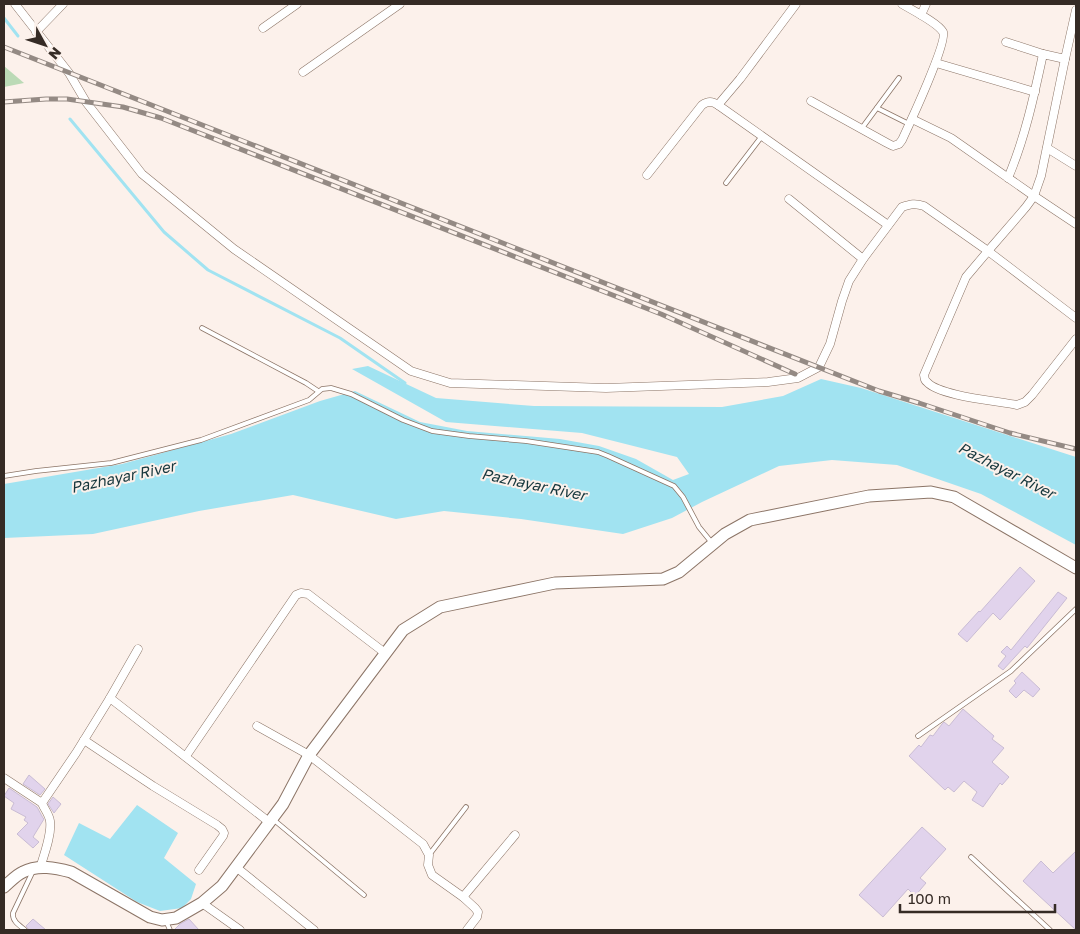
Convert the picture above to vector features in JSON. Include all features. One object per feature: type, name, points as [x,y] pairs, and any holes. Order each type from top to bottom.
[{"type":"street","points":[[15,4],[68,73],[86,102],[142,174],[234,249],[411,371],[450,383],[606,388],[768,382],[798,378],[819,368],[830,344],[849,281],[902,207],[912,203],[924,206],[988,250],[1076,318]]},
{"type":"street","points":[[36,32],[63,4]]},
{"type":"street","points":[[262,28],[297,4]]},
{"type":"street","points":[[303,72],[400,4]]},
{"type":"street","points":[[718,105],[740,79],[796,4]]},
{"type":"street","points":[[811,101],[893,146],[899,144],[936,63],[944,37],[943,31],[937,25],[902,4]]},
{"type":"street","points":[[922,16],[926,4]]},
{"type":"street","points":[[1076,10],[1041,176],[1034,196],[966,277],[924,375],[925,380],[936,389],[953,394],[1017,405],[1021,404],[1032,395],[1076,338]]},
{"type":"street","points":[[1006,42],[1065,59]]},
{"type":"street","points":[[1008,178],[1017,157],[1035,92],[1043,54]]},
{"type":"street","points":[[936,63],[1035,92]]},
{"type":"street","points":[[647,175],[702,105],[712,102],[888,225]]},
{"type":"street","points":[[910,121],[951,138],[1076,224]]},
{"type":"street","points":[[1047,148],[1076,166]]},
{"type":"street","points":[[789,199],[863,259]]},
{"type":"street","points":[[6,882],[24,871],[56,868],[71,872],[150,917],[162,920],[176,918],[202,903],[222,886],[283,804],[309,755],[403,630],[440,607],[555,583],[663,579],[679,572],[725,534],[750,520],[868,496],[932,492],[954,497],[1076,568]]},
{"type":"street","points":[[186,756],[296,595],[301,593],[308,594],[386,653]]},
{"type":"street","points":[[42,802],[84,740],[138,649]]},
{"type":"street","points":[[110,698],[271,820]]},
{"type":"street","points":[[257,726],[309,755],[423,844],[429,854],[428,866],[432,875],[462,897],[478,912],[477,918],[467,930]]},
{"type":"street","points":[[84,740],[222,829],[224,833],[199,870]]},
{"type":"street","points":[[4,778],[42,802],[50,818],[48,836],[37,869]]},
{"type":"street","points":[[462,897],[515,835]]},
{"type":"street","points":[[236,867],[314,930]]},
{"type":"street","points":[[202,903],[240,930]]},
{"type":"lane","points":[[861,129],[899,78]]},
{"type":"lane","points":[[877,108],[910,121]]},
{"type":"lane","points":[[726,183],[762,136]]},
{"type":"lane","points":[[202,328],[318,391]]},
{"type":"lane","points":[[4,476],[111,463],[201,440],[309,400],[318,391],[327,387],[339,390],[403,420],[432,431],[526,441],[598,452],[608,456],[674,486],[683,497],[699,527],[713,544]]},
{"type":"lane","points":[[918,736],[1011,671],[1076,609]]},
{"type":"lane","points":[[429,854],[466,807]]},
{"type":"lane","points":[[271,820],[364,895]]},
{"type":"lane","points":[[971,857],[1050,930]]},
{"type":"lane","points":[[25,930],[12,917],[37,869]]},
{"type":"lane","points":[[164,919],[170,930]]},
{"type":"green space","points":[[4,66],[24,83],[4,87]]},
{"type":"water","name":"Pazhayar River","points":[[368,366],[436,398],[534,406],[722,407],[783,396],[821,379],[861,388],[1076,457],[1076,545],[981,494],[897,465],[832,460],[779,466],[672,518],[623,534],[521,519],[444,511],[396,519],[293,495],[199,511],[93,534],[4,538],[4,484],[122,464],[231,434],[320,401],[355,391],[420,422],[467,431],[560,439],[599,446],[636,459],[673,480],[689,474],[677,457],[582,433],[446,422],[352,369]]},
{"type":"water","points":[[137,805],[178,833],[164,858],[196,884],[191,899],[182,908],[160,911],[137,902],[64,855],[79,823],[110,839]]},
{"type":"building","points":[[1020,567],[1035,581],[1000,620],[993,613],[967,642],[958,634]]},
{"type":"building","points":[[1058,592],[1067,598],[1027,648],[1025,646],[1003,670],[998,666],[1006,656],[1001,652],[1007,646],[1011,650]]},
{"type":"building","points":[[1022,672],[1040,689],[1033,697],[1024,690],[1016,698],[1009,691],[1016,683],[1014,681]]},
{"type":"building","points":[[963,709],[994,736],[992,739],[1004,748],[992,762],[1009,777],[1002,785],[1000,783],[983,807],[972,800],[977,792],[964,781],[954,792],[948,787],[945,790],[909,756],[919,745],[921,747],[930,735],[933,736],[944,722],[949,726]]},
{"type":"building","points":[[29,775],[45,789],[40,795],[23,784]]},
{"type":"building","points":[[9,788],[37,807],[44,819],[33,837],[39,842],[33,848],[17,834],[28,823],[24,820],[26,817],[11,809],[14,803],[4,796]]},
{"type":"building","points":[[53,797],[61,804],[54,813],[48,804]]},
{"type":"building","points":[[922,827],[946,849],[920,878],[926,883],[915,896],[908,889],[883,917],[859,895]]},
{"type":"building","points":[[1076,851],[1076,930],[1023,881],[1041,861],[1053,873]]},
{"type":"building","points":[[33,919],[46,930],[29,930],[26,926]]},
{"type":"building","points":[[189,919],[199,930],[174,930],[180,924]]},
{"type":"waterway","points":[[4,18],[18,36]]},
{"type":"waterway","points":[[70,119],[164,232],[208,270],[340,338],[405,383]]},
{"type":"railway","points":[[4,47],[879,391],[1010,433],[1076,449]]},
{"type":"railway","points":[[4,102],[67,99],[123,107],[161,118],[661,314],[795,374]]}]
